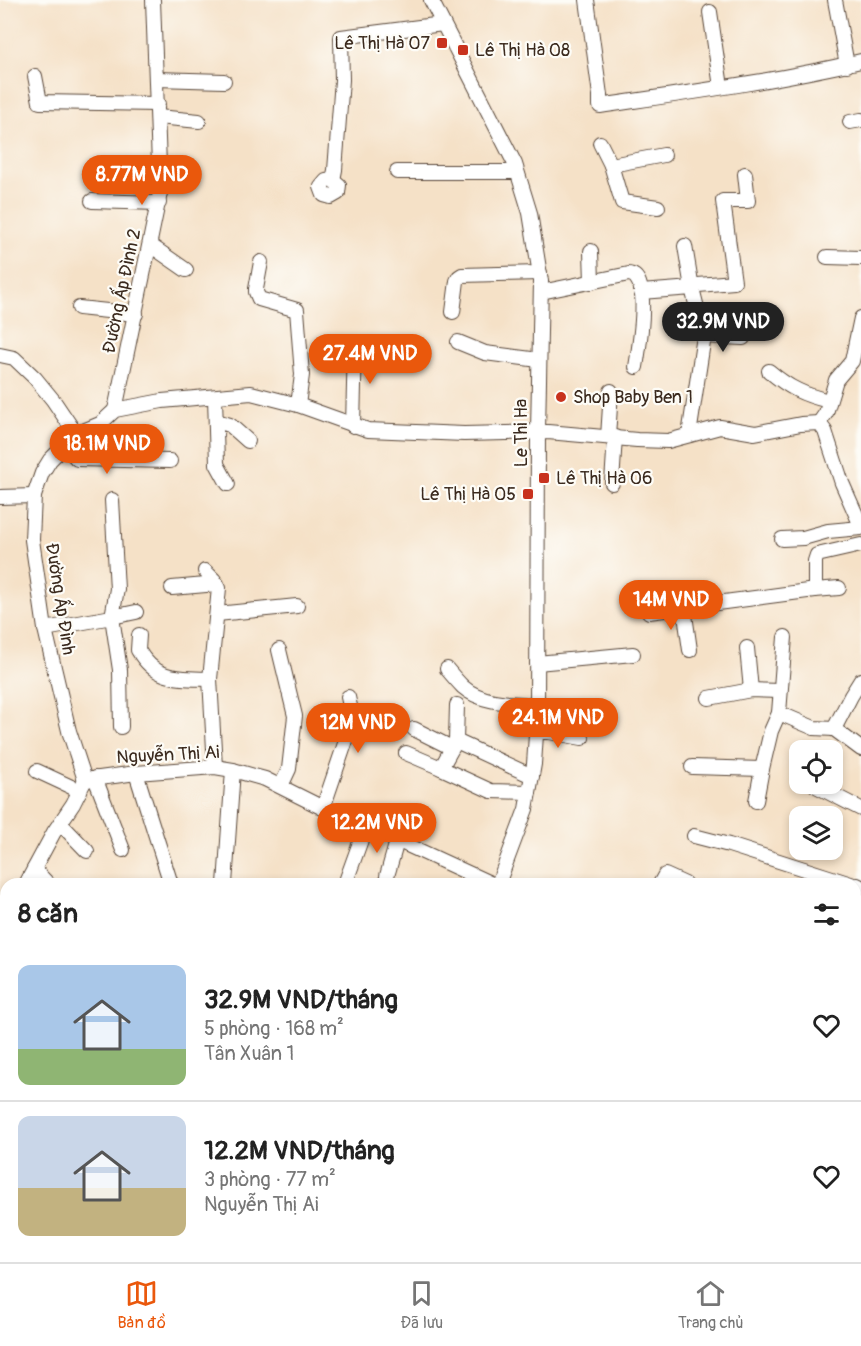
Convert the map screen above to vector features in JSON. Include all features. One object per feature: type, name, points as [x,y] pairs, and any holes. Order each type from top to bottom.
[{"type":"street","name":"Đường Ấp Đình 2","points":[[115,410],[160,193],[153,0]]},
{"type":"street","name":"Le Thi Ha","points":[[431,0],[515,164],[530,213],[540,273],[536,732],[526,809],[500,878]]},
{"type":"street","points":[[587,0],[600,106],[659,98],[861,61]]},
{"type":"street","points":[[835,0],[846,64]]},
{"type":"street","points":[[710,12],[721,87]]},
{"type":"street","points":[[333,180],[342,80],[341,37],[444,24]]},
{"type":"street","points":[[35,76],[40,102],[158,111],[199,121]]},
{"type":"street","points":[[156,79],[224,81]]},
{"type":"street","points":[[600,142],[611,165],[622,202],[658,207]]},
{"type":"street","points":[[611,165],[664,155]]},
{"type":"street","points":[[396,172],[518,172]]},
{"type":"street","points":[[641,292],[735,282],[723,201],[748,201],[745,174]]},
{"type":"street","points":[[92,201],[159,203]]},
{"type":"street","points":[[150,245],[186,270]]},
{"type":"street","points":[[686,246],[692,288],[704,336],[689,435]]},
{"type":"street","points":[[591,251],[592,282]]},
{"type":"street","points":[[827,257],[861,258]]},
{"type":"street","points":[[261,262],[256,289],[259,299],[297,310],[302,375],[298,405]]},
{"type":"street","points":[[453,312],[457,281],[462,275],[540,273]]},
{"type":"street","points":[[541,292],[633,275],[638,279],[641,292],[642,325],[636,368]]},
{"type":"street","points":[[79,308],[136,314]]},
{"type":"street","points":[[819,423],[826,413],[836,380],[852,362],[858,344],[861,318]]},
{"type":"street","points":[[704,336],[743,338]]},
{"type":"street","points":[[458,342],[484,353],[539,360]]},
{"type":"street","points":[[353,426],[355,344]]},
{"type":"street","points":[[0,355],[14,358],[35,378],[76,434]]},
{"type":"street","points":[[769,371],[783,383],[810,397],[829,401]]},
{"type":"street","points":[[611,391],[612,483]]},
{"type":"street","points":[[115,410],[162,401],[251,393],[298,405],[368,430],[496,434],[538,431],[668,441],[720,427],[755,433],[819,423]]},
{"type":"street","points":[[215,397],[217,464],[228,484]]},
{"type":"street","name":"Đường Ấp Đình","points":[[115,410],[100,424],[76,434],[50,460],[42,473],[34,496],[32,540],[45,629],[69,731],[87,783],[123,850]]},
{"type":"street","points":[[216,421],[230,425],[248,441]]},
{"type":"street","points":[[782,539],[803,538],[828,531],[861,527],[842,483],[825,431],[819,423]]},
{"type":"street","points":[[65,445],[77,459],[170,462]]},
{"type":"street","points":[[0,496],[34,496]]},
{"type":"street","points":[[112,500],[117,590],[112,617],[120,670],[121,727]]},
{"type":"street","points":[[814,590],[817,555],[861,545]]},
{"type":"street","points":[[205,571],[219,588],[210,679],[215,767]]},
{"type":"street","points":[[172,588],[217,585]]},
{"type":"street","points":[[649,612],[839,588]]},
{"type":"street","points":[[216,614],[297,606]]},
{"type":"street","points":[[684,608],[690,650]]},
{"type":"street","points":[[45,629],[136,612]]},
{"type":"street","points":[[139,635],[138,650],[151,668],[164,675],[179,678],[210,679]]},
{"type":"street","points":[[756,801],[771,731],[779,713],[784,637]]},
{"type":"street","points":[[747,648],[751,690]]},
{"type":"street","points":[[279,650],[295,716],[289,769],[281,786]]},
{"type":"street","points":[[537,663],[633,654]]},
{"type":"street","points":[[447,669],[465,688],[483,698],[537,705]]},
{"type":"street","points":[[834,729],[861,680]]},
{"type":"street","points":[[709,698],[751,690],[780,691]]},
{"type":"street","points":[[323,808],[353,720],[348,697]]},
{"type":"street","points":[[441,768],[454,745],[457,705]]},
{"type":"street","points":[[779,713],[814,728],[834,729],[861,749]]},
{"type":"street","points":[[414,729],[532,776]]},
{"type":"street","points":[[536,732],[582,738]]},
{"type":"street","points":[[406,753],[491,791],[529,792]]},
{"type":"street","name":"Nguyễn Thị Ai","points":[[87,783],[136,773],[215,767],[233,770],[281,786],[323,808],[366,825],[479,878]]},
{"type":"street","points":[[692,767],[762,769]]},
{"type":"street","points":[[225,878],[233,770]]},
{"type":"street","points":[[29,878],[60,823],[87,783],[37,771]]},
{"type":"street","points":[[136,773],[169,878]]},
{"type":"street","points":[[832,794],[861,809]]},
{"type":"street","points":[[60,823],[87,851]]},
{"type":"street","points":[[347,878],[366,825]]},
{"type":"street","points":[[694,836],[729,845],[826,878]]},
{"type":"street","points":[[387,876],[397,841]]},
{"type":"street","points":[[34,868],[43,878]]},
{"type":"place","name":"Lê Thị Hà 07","points":[[442,43]]},
{"type":"place","name":"Lê Thị Hà 08","points":[[463,50]]},
{"type":"place","name":"Shop Baby Ben 1","points":[[561,397]]},
{"type":"place","name":"Lê Thị Hà 06","points":[[544,478]]},
{"type":"place","name":"Lê Thị Hà 05","points":[[528,494]]}]
